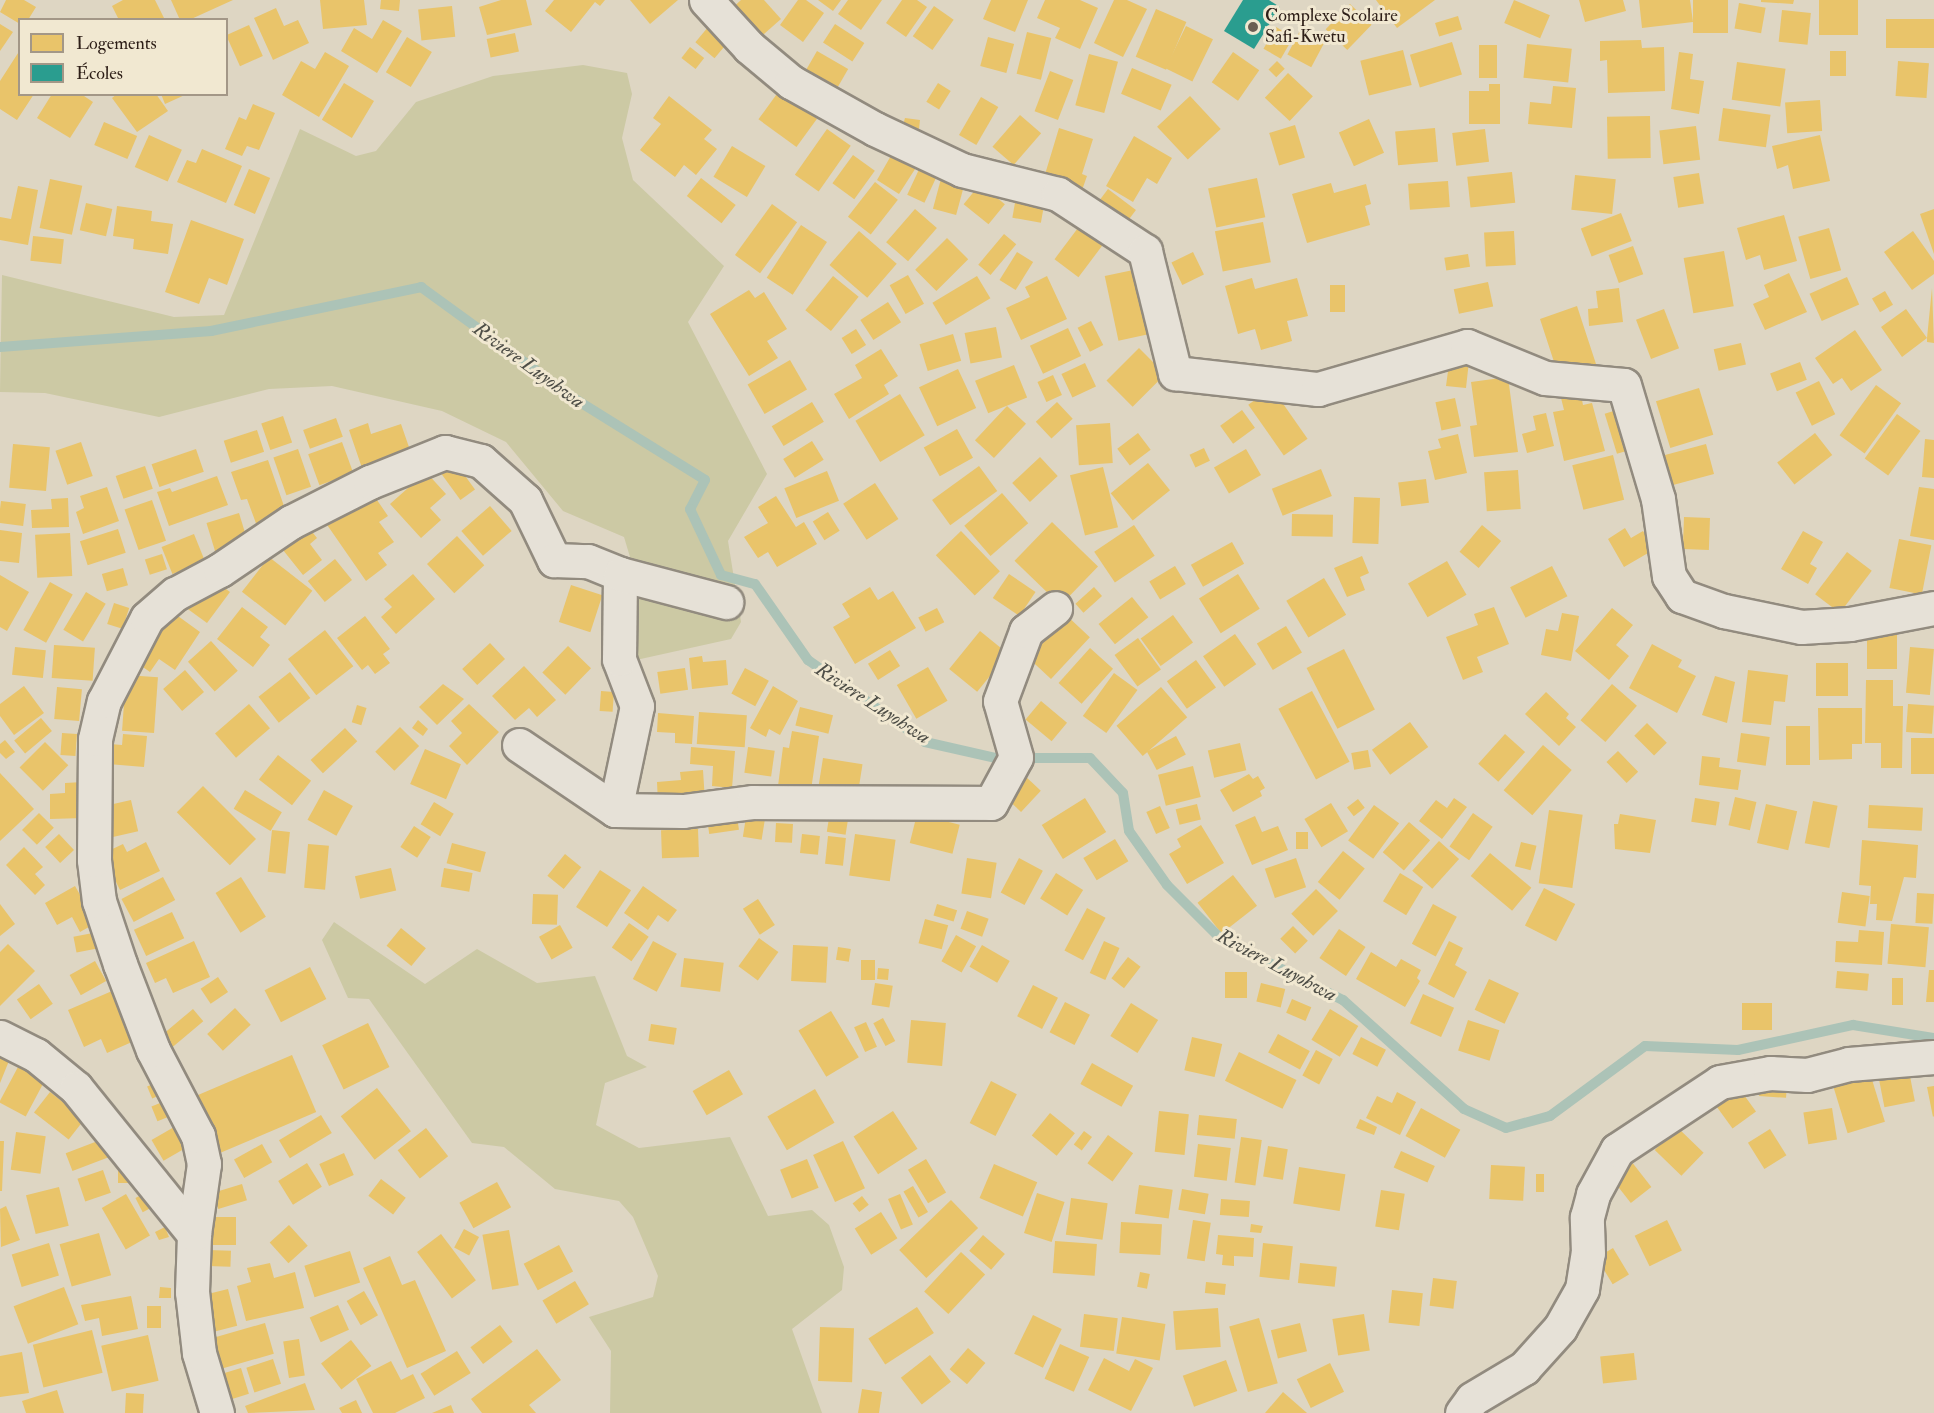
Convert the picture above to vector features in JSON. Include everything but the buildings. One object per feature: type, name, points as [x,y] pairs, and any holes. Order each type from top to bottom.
[{"type":"street","points":[[706,0],[749,47],[791,82],[865,124],[962,170],[1058,194],[1145,251],[1175,373],[1318,389],[1467,346],[1545,378],[1624,385],[1658,499],[1669,576],[1682,596],[1724,611],[1801,627],[1851,624],[1934,608]]},
{"type":"street","points":[[217,1413],[199,1353],[192,1292],[194,1234],[203,1189],[204,1164],[198,1136],[153,1050],[120,964],[99,901],[94,860],[95,739],[104,701],[147,618],[176,594],[220,570],[291,522],[370,482],[445,452],[481,461],[525,500],[554,560],[588,561],[620,574],[726,602]]},
{"type":"street","points":[[615,810],[637,706],[619,659],[620,574]]},
{"type":"street","points":[[519,745],[615,810],[683,811],[753,802],[991,803],[1016,758],[1000,701],[1026,631],[1055,608]]},
{"type":"street","points":[[0,1037],[36,1055],[76,1088],[194,1234]]},
{"type":"street","points":[[1462,1413],[1472,1399],[1524,1368],[1560,1328],[1582,1289],[1588,1253],[1587,1217],[1593,1194],[1617,1150],[1720,1082],[1770,1073],[1807,1075],[1849,1064],[1934,1057]]},
{"type":"shaded area","points":[[583,65],[627,73],[632,94],[622,138],[633,180],[724,266],[688,322],[767,474],[728,541],[741,622],[731,639],[609,666],[630,557],[624,537],[563,511],[506,442],[442,411],[332,386],[269,389],[159,417],[45,393],[0,392],[2,275],[174,317],[224,315],[300,129],[356,156],[376,151],[416,102],[493,76]]},
{"type":"shaded area","points":[[334,922],[425,984],[477,949],[537,983],[595,976],[627,1056],[647,1067],[605,1083],[596,1125],[639,1148],[730,1137],[768,1216],[812,1210],[829,1225],[844,1267],[842,1290],[792,1329],[822,1413],[610,1413],[611,1351],[589,1317],[653,1297],[658,1276],[633,1217],[619,1201],[555,1189],[504,1147],[472,1143],[369,999],[348,998],[322,940]]},
{"type":"waterway","name":"Riviere Luyohwa","points":[[0,347],[211,331],[421,287],[575,399],[705,480],[690,509],[721,575],[755,584],[808,660],[925,742],[996,758],[1090,758],[1123,793],[1129,831],[1167,885],[1220,938],[1343,1000],[1464,1109],[1506,1128],[1550,1116],[1645,1046],[1738,1050],[1853,1025],[1934,1038]]},
{"type":"place","name":"Complexe Scolaire Safi-Kwetu","points":[[1253,27]]}]
